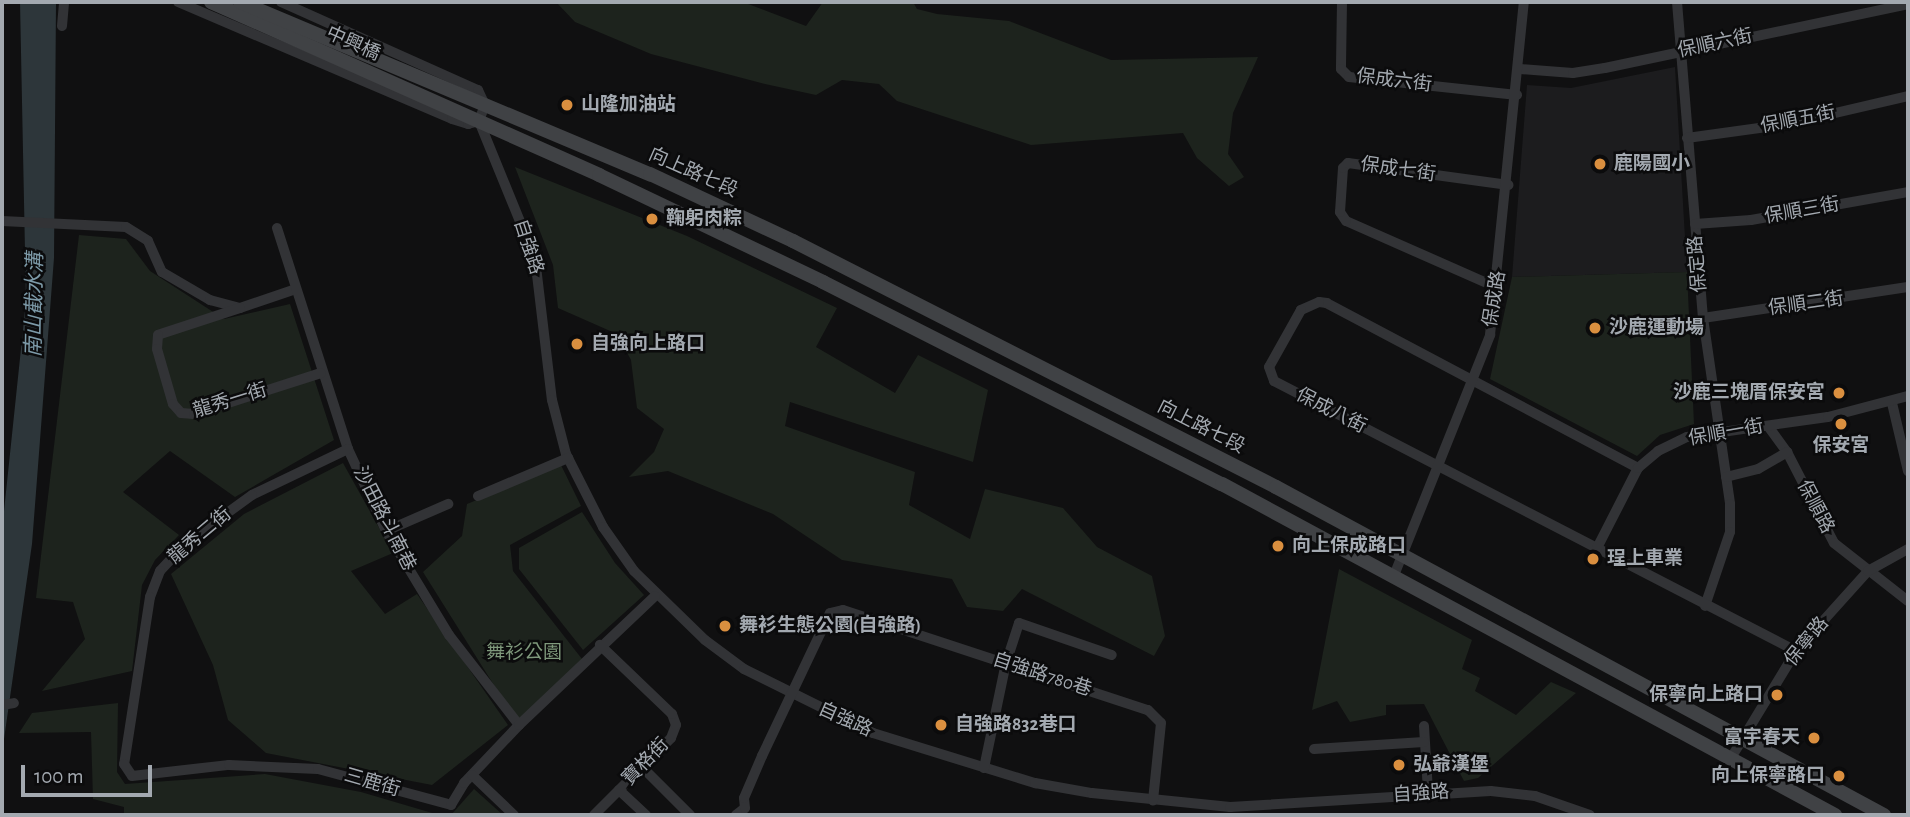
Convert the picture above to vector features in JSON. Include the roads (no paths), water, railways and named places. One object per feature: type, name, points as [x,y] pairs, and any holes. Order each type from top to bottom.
[{"type":"main road","name":"中興橋","points":[[211,2],[479,121]]},
{"type":"main road","name":"中興橋","points":[[240,2],[485,105]]},
{"type":"main road","name":"向上路七段","points":[[485,105],[793,241],[1276,487],[1400,558],[1884,815]]},
{"type":"main road","points":[[479,121],[823,282],[1222,484],[1835,815]]},
{"type":"street","points":[[62,26],[64,2]]},
{"type":"street","points":[[178,2],[452,119],[468,124],[479,121],[485,105],[478,90],[281,2]]},
{"type":"street","name":"保成六街","points":[[1342,2],[1341,69],[1349,77],[1517,95]]},
{"type":"street","name":"保成路","points":[[1393,578],[1490,335],[1509,185],[1524,2]]},
{"type":"street","name":"保定路","points":[[1677,2],[1684,50],[1687,138],[1703,318],[1717,434],[1726,477],[1730,532],[1705,606]]},
{"type":"street","name":"保順六街","points":[[1520,69],[1573,73],[1908,4]]},
{"type":"street","name":"保順五街","points":[[1687,138],[1788,124],[1908,96]]},
{"type":"street","name":"自強路","points":[[479,121],[535,258],[552,400],[568,458],[618,551],[655,596],[705,640],[790,695],[873,733],[1035,783],[1153,801],[1230,807],[1429,792],[1491,791],[1535,796],[1590,815]]},
{"type":"street","name":"保成七街","points":[[1498,288],[1346,221],[1340,212],[1343,168],[1348,163],[1509,185]]},
{"type":"street","name":"保順三街","points":[[1695,224],[1751,220],[1908,192]]},
{"type":"street","points":[[2,221],[126,227],[148,242],[162,272],[209,300],[240,307],[296,289]]},
{"type":"street","name":"沙田路斗南巷","points":[[277,228],[321,373],[348,449],[386,531],[449,635],[519,725]]},
{"type":"street","name":"保順二街","points":[[1703,318],[1908,287]]},
{"type":"street","name":"保成八街","points":[[1638,468],[1474,380],[1319,302],[1301,310],[1269,366],[1274,381],[1796,651]]},
{"type":"street","name":"龍秀一街","points":[[240,307],[158,335],[160,361],[173,404],[181,413],[194,414],[321,373]]},
{"type":"street","name":"保順一街","points":[[1597,548],[1638,468],[1658,451],[1687,438],[1892,403],[1908,396]]},
{"type":"street","points":[[1892,403],[1908,471]]},
{"type":"street","name":"保順路","points":[[1768,426],[1787,452],[1820,522],[1834,542],[1908,601]]},
{"type":"street","name":"龍秀二街","points":[[126,772],[150,597],[160,571],[186,543],[252,495],[348,449]]},
{"type":"street","points":[[1726,477],[1758,469],[1787,452]]},
{"type":"street","points":[[478,496],[568,458]]},
{"type":"street","points":[[386,531],[448,505]]},
{"type":"street","name":"保寧路","points":[[1731,758],[1796,651],[1868,571],[1908,549]]},
{"type":"street","name":"三鹿街","points":[[126,772],[132,776],[261,764],[318,769],[451,805],[472,775],[519,725],[600,645],[655,596]]},
{"type":"street","name":"自強路780巷","points":[[790,695],[830,613],[843,610],[1156,716],[1161,723],[1153,801]]},
{"type":"street","points":[[984,768],[1006,663],[1020,623],[1112,655]]},
{"type":"street","name":"寶格街","points":[[594,815],[671,738],[676,725],[672,714],[600,645]]},
{"type":"street","points":[[736,815],[745,808],[744,798],[790,695]]},
{"type":"street","points":[[2,705],[14,703]]},
{"type":"street","points":[[1424,726],[1429,792]]},
{"type":"street","points":[[1314,749],[1424,742]]},
{"type":"street","points":[[642,767],[690,815]]},
{"type":"street","points":[[472,775],[514,815]]},
{"type":"street","points":[[619,790],[646,815]]},
{"type":"water","name":"南山截水溝","points":[[20,2],[56,2],[54,258],[32,544],[2,753],[2,530],[26,301]]},
{"type":"place","name":"山隆加油站","points":[[567,105]]},
{"type":"place","name":"鹿陽國小","points":[[1600,164]]},
{"type":"place","name":"鞠躬肉粽","points":[[652,219]]},
{"type":"place","name":"沙鹿運動場","points":[[1595,328]]},
{"type":"place","name":"自強向上路口","points":[[577,344]]},
{"type":"place","name":"沙鹿三塊厝保安宮","points":[[1839,393]]},
{"type":"place","name":"保安宮","points":[[1841,424]]},
{"type":"place","name":"向上保成路口","points":[[1278,546]]},
{"type":"place","name":"珵上車業","points":[[1593,559]]},
{"type":"place","name":"舞衫生態公園(自強路)","points":[[725,626]]},
{"type":"place","name":"保寧向上路口","points":[[1777,695]]},
{"type":"place","name":"自強路832巷口","points":[[941,725]]},
{"type":"place","name":"富宇春天","points":[[1814,738]]},
{"type":"place","name":"弘爺漢堡","points":[[1399,765]]},
{"type":"place","name":"向上保寧路口","points":[[1839,776]]},
{"type":"park label","name":"舞衫公園","points":[[524,653]]}]
